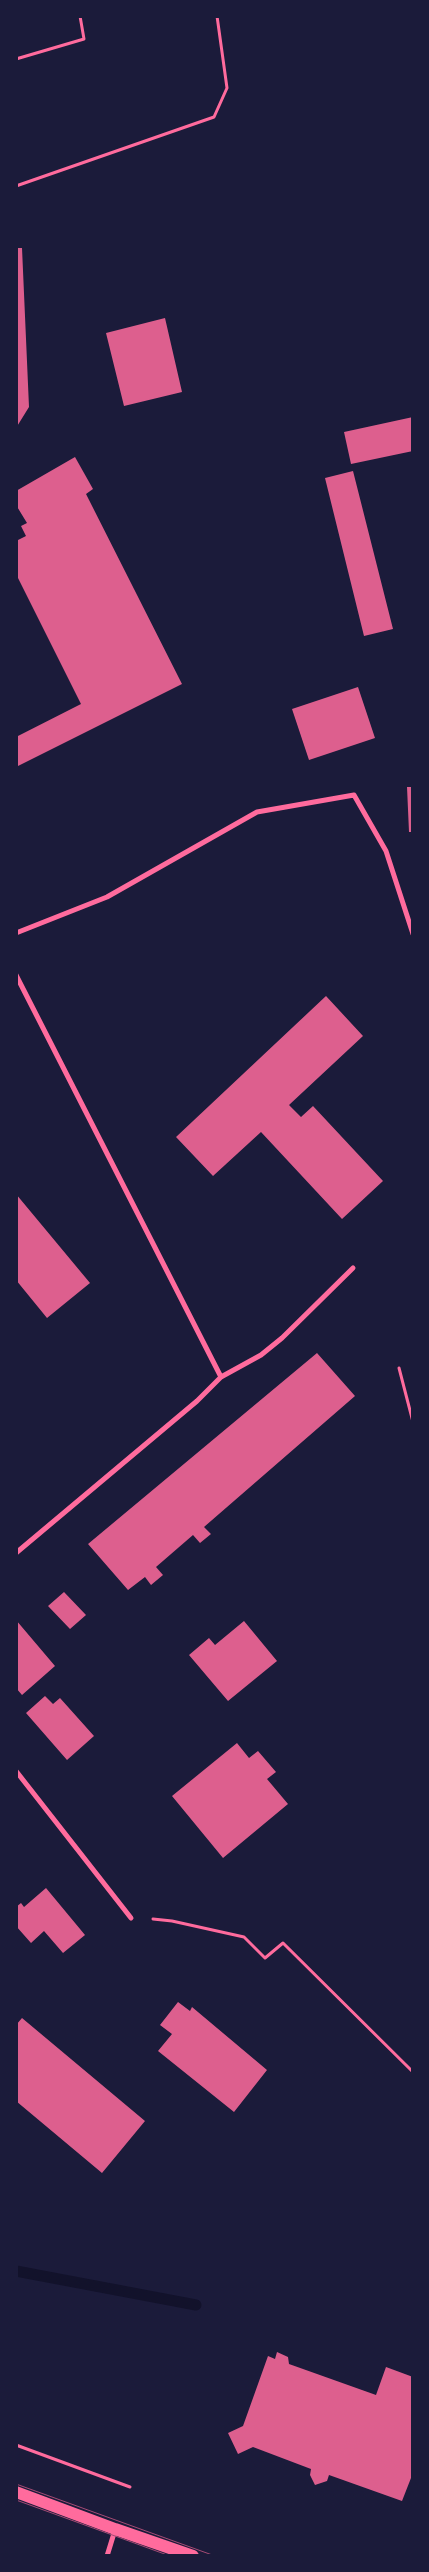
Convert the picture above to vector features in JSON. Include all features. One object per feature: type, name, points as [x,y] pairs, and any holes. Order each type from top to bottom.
[{"type":"main road","points":[[16,2492],[115,2530],[193,2556]]},
{"type":"street","points":[[16,932],[107,897],[257,812],[354,795],[386,851],[413,934]]},
{"type":"street","points":[[16,975],[221,1377]]},
{"type":"street","points":[[16,1553],[197,1401],[221,1377],[261,1355],[352,1268]]},
{"type":"street","points":[[16,1771],[131,1918]]},
{"type":"street","points":[[107,2556],[115,2530]]},
{"type":"path","points":[[16,59],[84,39],[80,16]]},
{"type":"path","points":[[16,186],[214,117],[227,88],[217,16]]},
{"type":"path","points":[[399,1368],[413,1422]]},
{"type":"path","points":[[131,1918],[172,1921],[244,1937],[265,1958],[283,1943],[413,2072]]},
{"type":"path","points":[[16,2445],[130,2487]]},
{"type":"building","points":[[16,248],[22,248],[29,407],[16,428]]},
{"type":"building","points":[[165,318],[182,392],[124,406],[106,333]]},
{"type":"building","points":[[413,417],[413,451],[351,464],[344,432]]},
{"type":"building","points":[[75,457],[93,489],[86,494],[182,684],[16,767],[16,737],[81,704],[16,574],[16,541],[26,536],[21,526],[27,523],[16,505],[16,491]]},
{"type":"building","points":[[353,471],[393,629],[364,636],[325,478]]},
{"type":"building","points":[[358,687],[375,738],[309,760],[292,709]]},
{"type":"building","points":[[407,787],[413,787],[413,832],[409,832]]},
{"type":"building","points":[[326,996],[363,1036],[289,1105],[301,1117],[313,1106],[383,1181],[342,1219],[261,1132],[213,1176],[176,1137]]},
{"type":"building","points":[[16,1194],[90,1283],[47,1318],[16,1280]]},
{"type":"building","points":[[317,1353],[355,1396],[204,1527],[211,1534],[200,1543],[193,1535],[156,1567],[163,1575],[151,1585],[145,1577],[128,1590],[88,1544]]},
{"type":"building","points":[[64,1592],[86,1615],[70,1629],[48,1606]]},
{"type":"building","points":[[16,1620],[55,1666],[22,1695],[16,1688]]},
{"type":"building","points":[[244,1621],[277,1661],[228,1701],[189,1655],[209,1638],[215,1645]]},
{"type":"building","points":[[45,1696],[53,1704],[60,1698],[94,1736],[67,1760],[26,1713]]},
{"type":"building","points":[[237,1743],[249,1758],[258,1751],[276,1772],[267,1779],[288,1804],[223,1858],[172,1796]]},
{"type":"building","points":[[46,1888],[85,1935],[63,1953],[44,1931],[31,1943],[16,1926],[16,1907],[21,1903],[24,1907]]},
{"type":"building","points":[[178,2002],[190,2011],[192,2007],[267,2070],[234,2112],[158,2051],[172,2034],[160,2025]]},
{"type":"building","points":[[22,2018],[145,2121],[102,2173],[16,2101],[16,2025]]},
{"type":"building","points":[[277,2352],[288,2357],[289,2364],[376,2395],[386,2367],[413,2377],[413,2479],[411,2478],[402,2501],[329,2475],[327,2481],[315,2485],[310,2475],[311,2469],[253,2447],[238,2454],[228,2433],[243,2426],[268,2356],[275,2359]]},
{"type":"waterway","points":[[16,2271],[196,2305]]},
{"type":"tram line","points":[[16,2484],[215,2556]]},
{"type":"tram line","points":[[16,2500],[170,2556]]}]
